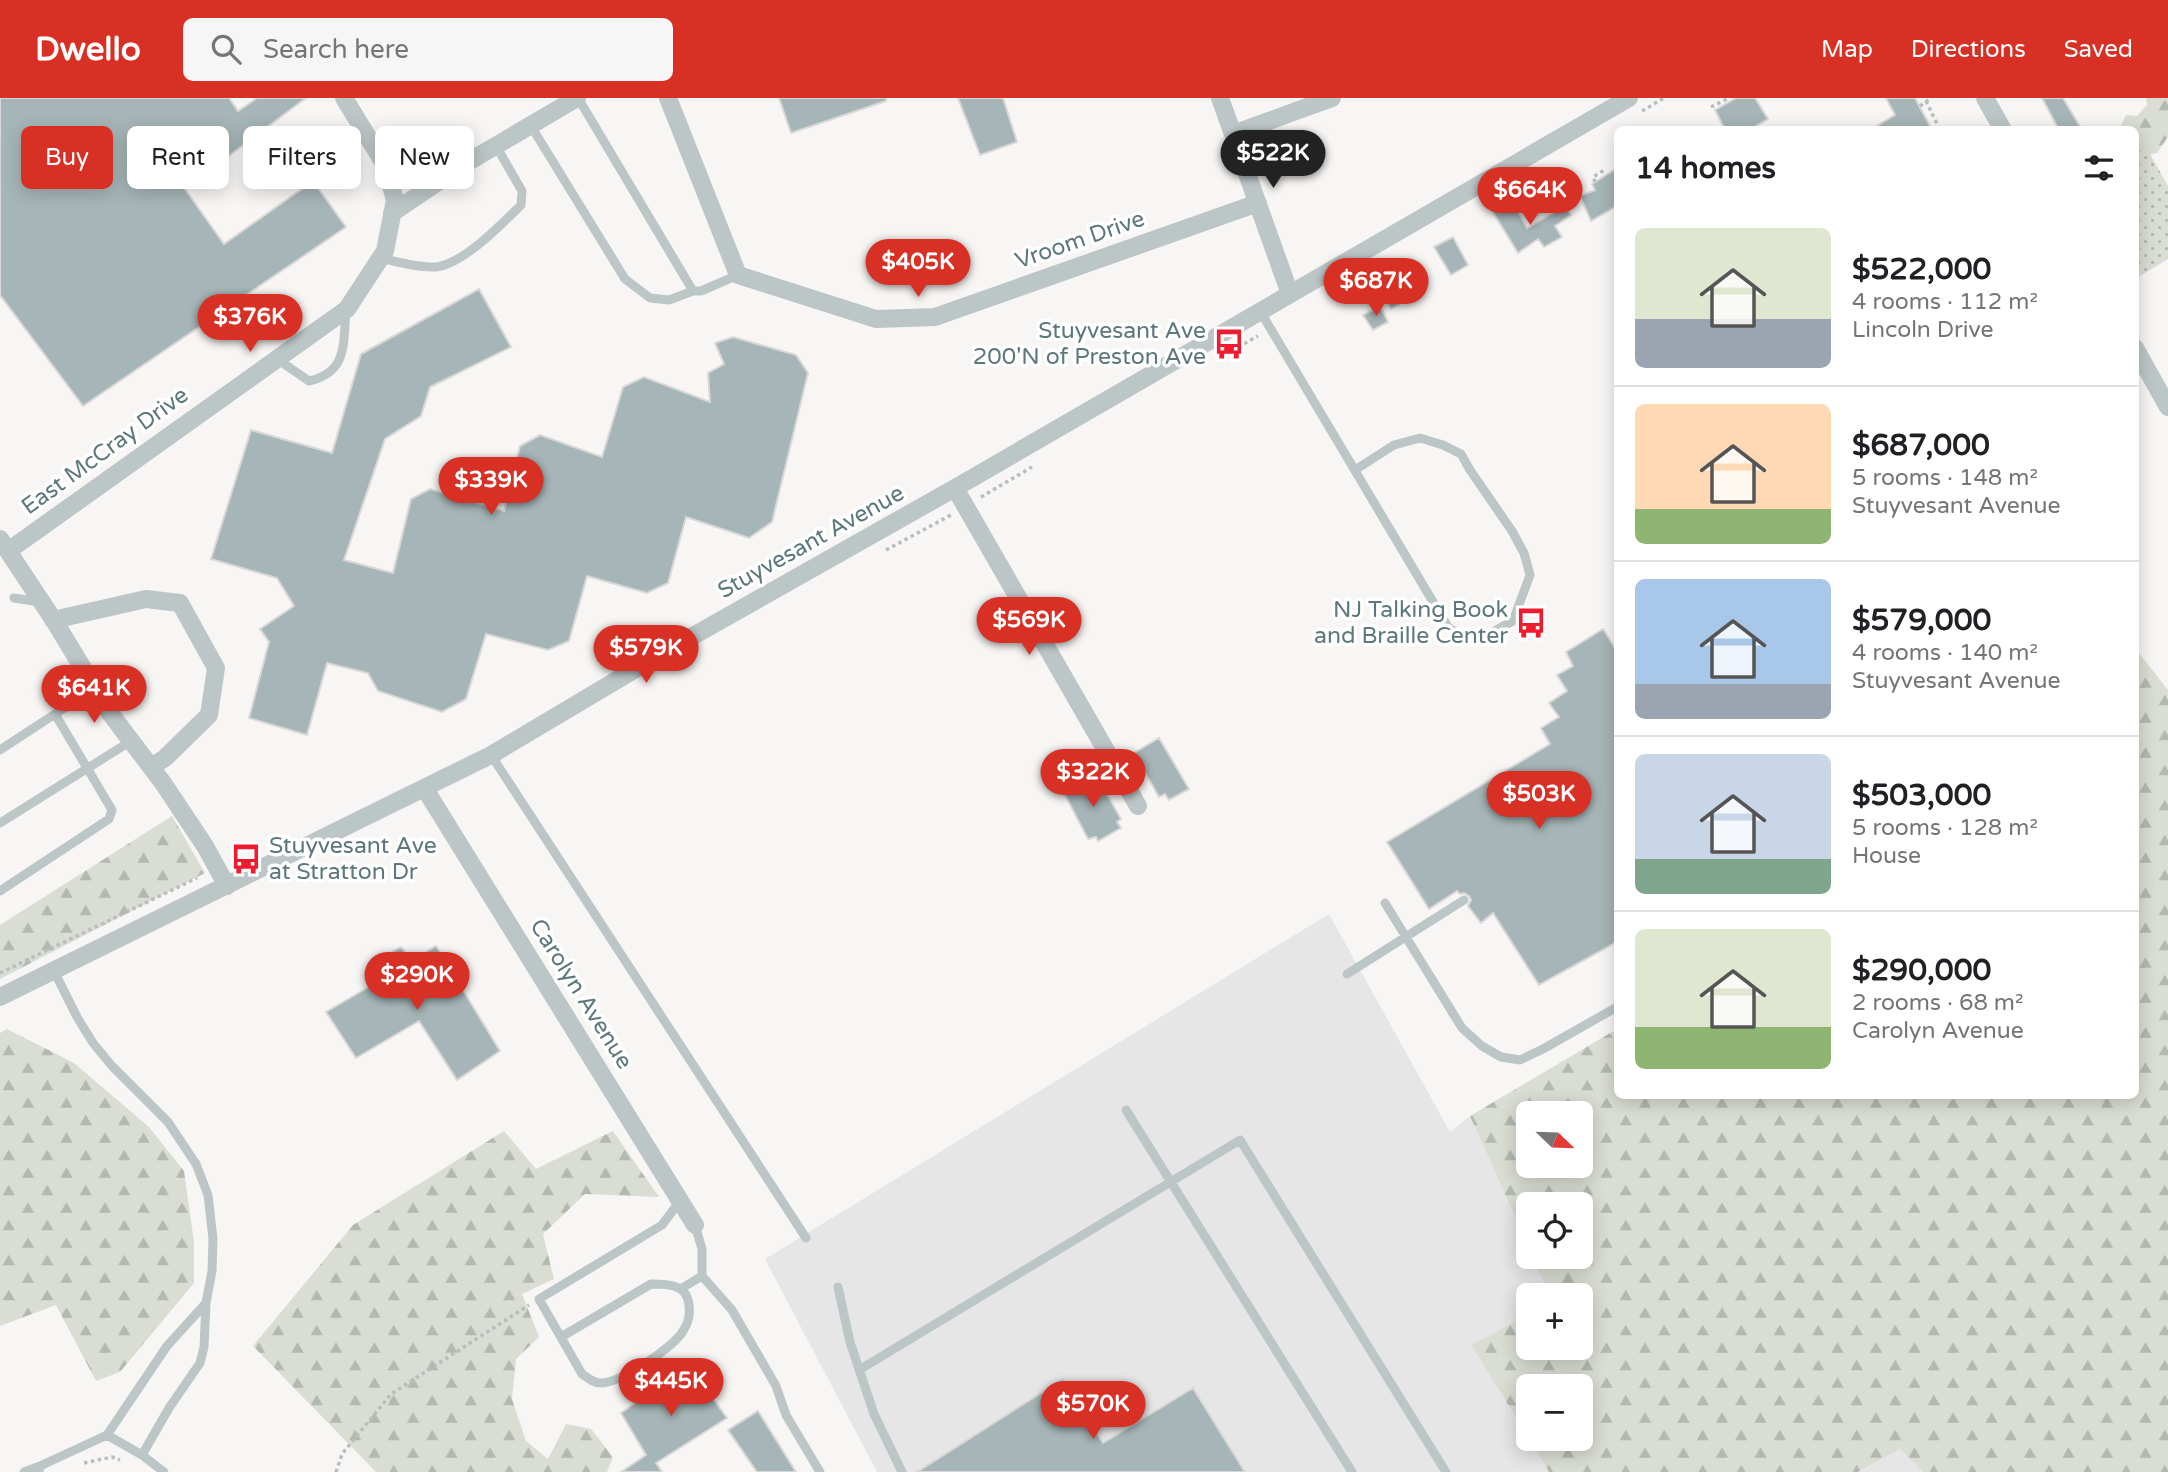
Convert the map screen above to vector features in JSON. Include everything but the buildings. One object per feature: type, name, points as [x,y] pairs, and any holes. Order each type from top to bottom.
[{"type":"street","name":"East McCray Drive","points":[[4,545],[347,309],[385,251],[395,200],[385,165],[344,98]]},
{"type":"street","points":[[392,213],[496,146],[578,98]]},
{"type":"street","points":[[668,98],[738,275]]},
{"type":"street","points":[[1220,98],[1290,294]]},
{"type":"street","points":[[1233,134],[1332,98]]},
{"type":"street","name":"Stuyvesant Avenue","points":[[0,997],[491,755],[654,658],[955,488],[1629,98]]},
{"type":"street","points":[[1985,98],[2001,126]]},
{"type":"street","name":"Vroom Drive","points":[[738,275],[876,319],[935,317],[1258,203]]},
{"type":"street","points":[[2139,355],[2168,408]]},
{"type":"street","points":[[955,488],[1138,806]]},
{"type":"street","points":[[4,545],[95,688],[151,767],[227,886]]},
{"type":"street","points":[[53,620],[146,599],[180,603],[216,668],[209,715],[165,758],[151,767]]},
{"type":"street","name":"Carolyn Avenue","points":[[425,789],[695,1225]]},
{"type":"lane","points":[[578,98],[693,290]]},
{"type":"lane","points":[[531,126],[625,279],[650,298],[669,300],[693,290],[701,291],[738,275]]},
{"type":"lane","points":[[380,258],[437,267],[454,261],[501,226],[521,205],[522,191],[496,146]]},
{"type":"lane","points":[[277,359],[309,381],[323,378],[336,368],[343,344],[347,309]]},
{"type":"lane","points":[[1261,311],[1355,470],[1448,627],[1466,639],[1487,635],[1513,621],[1530,575],[1524,553],[1461,454],[1420,438],[1394,445],[1355,470]]},
{"type":"lane","points":[[15,598],[42,603]]},
{"type":"lane","points":[[0,750],[95,688]]},
{"type":"lane","points":[[0,891],[109,819],[112,810],[55,714]]},
{"type":"lane","points":[[0,822],[131,741]]},
{"type":"lane","points":[[491,755],[807,1238]]},
{"type":"lane","points":[[1347,974],[1464,900]]},
{"type":"lane","points":[[1385,903],[1462,1028],[1482,1046],[1501,1057],[1520,1060],[1614,1009]]},
{"type":"lane","points":[[54,971],[93,1043],[168,1122],[196,1164],[208,1195],[212,1218],[212,1271],[206,1303],[207,1328],[200,1363],[169,1408],[142,1455]]},
{"type":"lane","points":[[1126,1110],[1352,1472]]},
{"type":"lane","points":[[859,1370],[1240,1140],[1446,1472]]},
{"type":"lane","points":[[561,1337],[651,1284],[668,1284],[682,1288],[688,1298],[690,1315],[683,1332],[670,1345],[615,1381],[601,1383],[582,1374],[539,1300],[662,1225],[680,1201]]},
{"type":"lane","points":[[695,1225],[702,1249],[702,1276],[732,1310],[776,1386],[786,1415],[820,1472]]},
{"type":"lane","points":[[682,1288],[702,1276]]},
{"type":"lane","points":[[838,1287],[859,1370],[874,1414],[902,1472]]},
{"type":"lane","points":[[24,1472],[39,1469],[107,1435],[167,1346],[206,1303]]},
{"type":"lane","points":[[107,1435],[142,1455],[164,1472]]},
{"type":"path","points":[[1920,106],[1931,98]]},
{"type":"path","points":[[1711,107],[1731,99]]},
{"type":"path","points":[[1926,101],[1938,126]]},
{"type":"path","points":[[1595,182],[1593,177],[1606,169]]},
{"type":"path","points":[[0,973],[205,873],[214,863]]},
{"type":"path","points":[[336,1472],[342,1454],[391,1394],[520,1309],[539,1300]]},
{"type":"path","points":[[75,1466],[112,1457],[131,1465],[142,1455]]},
{"type":"shaded area","points":[[1329,914],[1450,1132],[1470,1116],[1516,1219],[1516,1269],[1537,1269],[1544,1283],[1516,1283],[1516,1321],[1471,1345],[1516,1418],[1516,1451],[1536,1451],[1549,1472],[877,1472],[765,1259]]},
{"type":"shaded area","points":[[1900,1449],[1923,1472],[1859,1472]]},
{"type":"green space","points":[[2146,98],[2168,98],[2168,137],[2157,153],[2139,157],[2139,126],[2121,126],[2126,115],[2137,116],[2147,105]]},
{"type":"green space","points":[[2146,147],[2168,186],[2168,259],[2139,277],[2139,151]]},
{"type":"green space","points":[[2139,653],[2168,690],[2168,1472],[1923,1472],[1900,1449],[1858,1472],[1549,1472],[1536,1451],[1593,1451],[1593,1374],[1516,1374],[1516,1418],[1471,1345],[1516,1321],[1516,1360],[1593,1360],[1593,1283],[1544,1283],[1537,1269],[1593,1269],[1593,1192],[1516,1192],[1516,1219],[1470,1116],[1614,1031],[1614,1099],[2139,1099]]},
{"type":"green space","points":[[172,816],[205,873],[0,979],[0,925]]},
{"type":"green space","points":[[7,1029],[74,1063],[149,1127],[184,1171],[194,1242],[194,1283],[120,1372],[96,1381],[56,1305],[0,1326],[0,1033]]},
{"type":"green space","points":[[504,1131],[536,1169],[613,1131],[659,1197],[585,1194],[543,1234],[554,1279],[522,1294],[539,1337],[516,1359],[512,1399],[526,1441],[548,1459],[566,1424],[591,1429],[613,1457],[607,1472],[376,1472],[253,1346],[353,1225]]},
{"type":"place","name":"Stuyvesant Ave 200'N of Preston Ave","points":[[1229,344]]},
{"type":"place","name":"NJ Talking Book and Braille Center","points":[[1531,623]]},
{"type":"place","name":"Stuyvesant Ave at Stratton Dr","points":[[246,859]]}]
